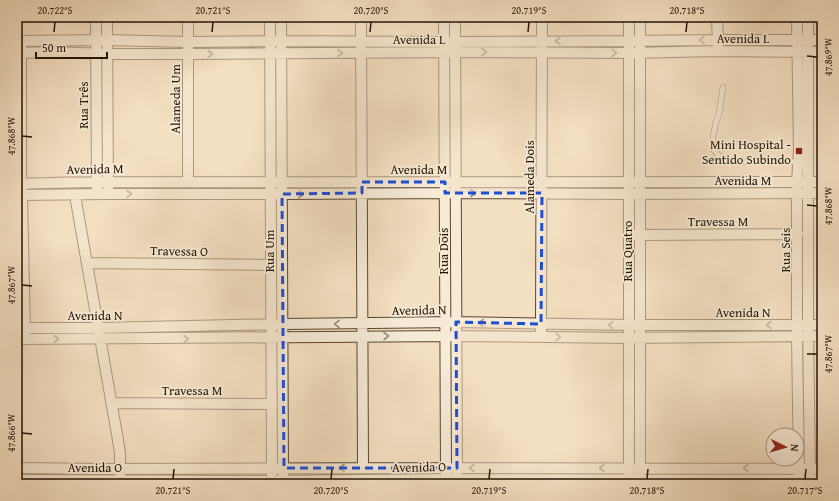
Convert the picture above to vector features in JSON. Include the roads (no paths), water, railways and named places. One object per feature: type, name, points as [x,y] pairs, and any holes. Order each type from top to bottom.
[{"type":"street","name":"Rua Três","points":[[96,17],[97,194]]},
{"type":"street","name":"Rua Três","points":[[107,17],[108,194]]},
{"type":"street","name":"Alameda Um","points":[[188,17],[188,182]]},
{"type":"street","name":"Rua Um","points":[[270,17],[271,182],[276,194],[283,338],[284,468],[277,483]]},
{"type":"street","name":"Rua Um","points":[[277,483],[272,469],[271,264],[276,194],[282,182],[281,17]]},
{"type":"street","points":[[361,17],[363,468]]},
{"type":"street","name":"Rua Dois","points":[[444,17],[446,482]]},
{"type":"street","name":"Rua Dois","points":[[455,17],[457,482]]},
{"type":"street","name":"Alameda Dois","points":[[541,336],[542,17]]},
{"type":"street","name":"Rua Quatro","points":[[629,17],[629,194],[634,235],[635,325],[629,482]]},
{"type":"street","name":"Rua Quatro","points":[[634,235],[640,188],[640,17]]},
{"type":"street","points":[[717,17],[718,51]]},
{"type":"street","name":"Rua Seis","points":[[797,17],[797,336],[799,482]]},
{"type":"street","name":"Rua Seis","points":[[808,17],[808,336],[810,482]]},
{"type":"street","name":"Avenida L","points":[[19,53],[188,54],[361,52],[444,47],[542,46],[629,41],[822,40]]},
{"type":"street","name":"Avenida L","points":[[19,41],[361,41],[444,47]]},
{"type":"street","points":[[19,41],[21,339]]},
{"type":"street","name":"Avenida L","points":[[542,46],[629,53],[718,51],[822,52]]},
{"type":"street","name":"Avenida M","points":[[19,184],[97,182],[542,182],[629,183],[640,188],[797,187],[808,182],[822,182]]},
{"type":"street","name":"Avenida M","points":[[797,187],[808,193],[822,193]]},
{"type":"street","name":"Avenida M","points":[[20,195],[456,192],[629,194],[640,188]]},
{"type":"street","points":[[76,195],[118,440],[120,454],[119,482]]},
{"type":"street","name":"Travessa M","points":[[634,235],[798,234]]},
{"type":"street","name":"Travessa O","points":[[87,263],[271,264]]},
{"type":"street","name":"Avenida N","points":[[21,328],[456,322],[635,325],[822,324]]},
{"type":"street","name":"Avenida N","points":[[21,339],[445,336],[822,336]]},
{"type":"street","name":"Rua Quatro","points":[[635,337],[640,482]]},
{"type":"street","name":"Travessa M","points":[[111,403],[272,404]]},
{"type":"street","points":[[22,468],[23,481]]},
{"type":"street","name":"Avenida O","points":[[22,468],[822,468]]},
{"type":"street","points":[[105,469],[105,482]]},
{"type":"street","name":"Avenida O","points":[[23,481],[277,483],[810,482],[822,480]]},
{"type":"lane","points":[[723,87],[720,114],[716,122],[713,136],[713,149],[718,155],[731,162],[798,162]]},
{"type":"place","name":"Mini Hospital - Sentido Subindo","points":[[799,151]]}]
